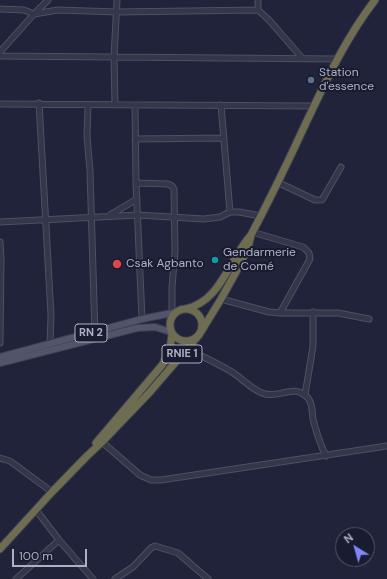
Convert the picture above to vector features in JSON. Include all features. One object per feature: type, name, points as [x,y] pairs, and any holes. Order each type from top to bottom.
[{"type":"highway","name":"RNIE 1","points":[[183,309],[194,307],[216,289],[241,247],[251,234],[337,59],[375,0]]},
{"type":"highway","name":"RNIE 1","points":[[0,549],[52,492],[149,393],[199,335],[221,300],[248,248],[251,234]]},
{"type":"highway","points":[[183,309],[194,311],[200,317],[202,326],[199,335],[195,339],[187,342],[178,340],[171,333],[169,323],[177,311],[183,309]]},
{"type":"highway","name":"RNIE 1","points":[[87,456],[104,433],[163,364],[170,349],[171,333]]},
{"type":"main road","name":"RN 2","points":[[0,363],[50,347],[95,335],[142,319],[172,313],[183,309]]},
{"type":"main road","name":"RN 2","points":[[95,335],[150,326],[171,333]]},
{"type":"main road","name":"RN 2","points":[[0,357],[50,347]]},
{"type":"street","points":[[0,52],[48,0]]},
{"type":"street","points":[[115,105],[114,57],[117,0]]},
{"type":"street","points":[[258,0],[258,10]]},
{"type":"street","points":[[0,9],[24,10],[34,14],[58,10],[117,12],[258,10],[269,20],[302,58]]},
{"type":"street","points":[[0,56],[337,59]]},
{"type":"street","points":[[0,104],[39,103],[88,105],[314,106]]},
{"type":"street","points":[[39,103],[51,315],[50,347]]},
{"type":"street","points":[[88,105],[87,136],[90,171],[95,335]]},
{"type":"street","points":[[135,105],[136,183],[142,319]]},
{"type":"street","points":[[221,105],[230,212]]},
{"type":"street","points":[[135,139],[224,138]]},
{"type":"street","points":[[277,182],[315,200],[322,200],[341,167]]},
{"type":"street","points":[[136,183],[168,184],[174,189],[175,217],[172,313]]},
{"type":"street","points":[[110,216],[137,199]]},
{"type":"street","points":[[0,222],[138,215],[212,218],[230,212],[261,216]]},
{"type":"street","points":[[251,234],[303,247],[309,253],[310,259],[280,313]]},
{"type":"street","points":[[0,242],[0,343]]},
{"type":"street","points":[[221,300],[255,309],[280,313],[338,313],[369,319]]},
{"type":"street","points":[[305,395],[313,346],[313,312]]},
{"type":"street","points":[[186,350],[211,360],[264,394],[271,395],[292,390],[305,395],[311,403],[313,419],[326,456]]},
{"type":"street","points":[[102,442],[133,470],[151,480],[168,479],[387,446]]},
{"type":"street","points":[[0,458],[10,461],[52,492]]},
{"type":"street","points":[[36,510],[59,540],[93,579]]},
{"type":"street","points":[[16,579],[59,540]]},
{"type":"street","points":[[114,579],[133,567],[151,548],[155,546],[178,553],[208,579]]},
{"type":"place","name":"Station d'essence","points":[[311,80]]},
{"type":"place","name":"Gendarmerie de Comé","points":[[215,260]]},
{"type":"place","name":"Csak Agbanto","points":[[117,264]]}]
